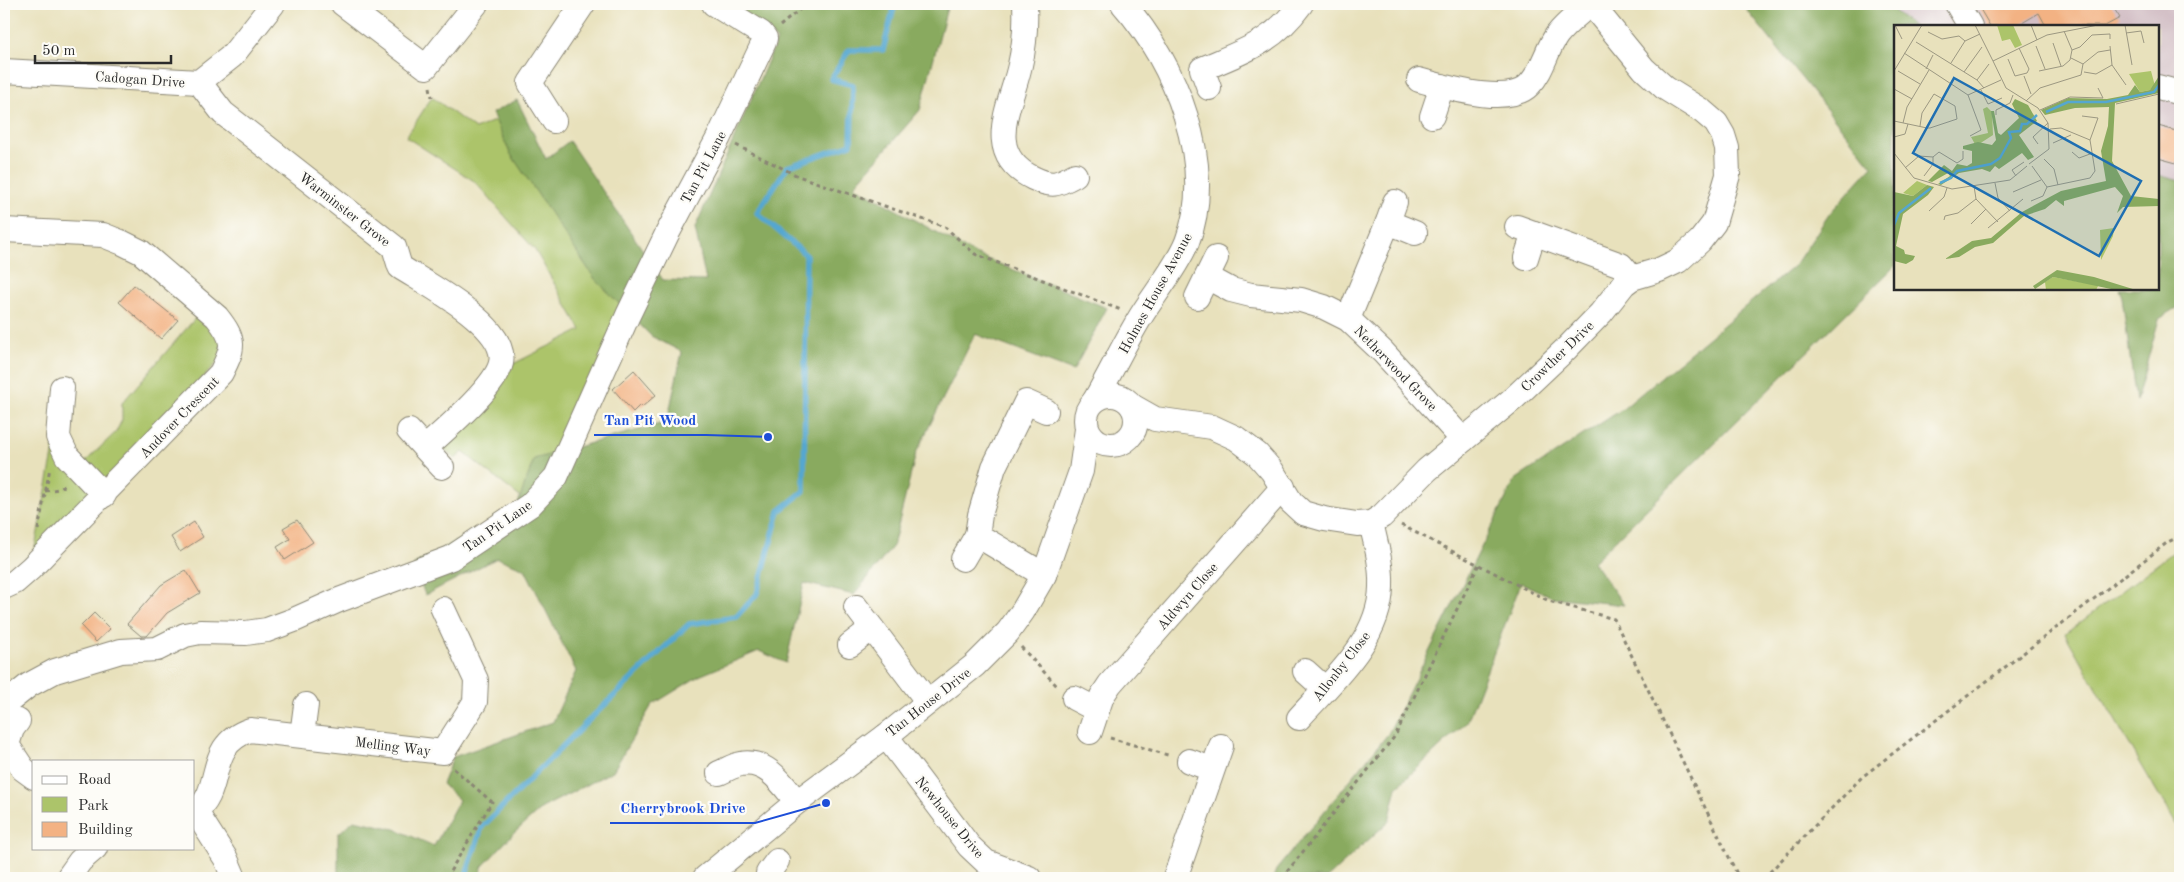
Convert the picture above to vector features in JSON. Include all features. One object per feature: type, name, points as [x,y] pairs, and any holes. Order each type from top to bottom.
[{"type":"street","name":"Cadogan Drive","points":[[4,71],[199,82],[232,56],[273,4]]},
{"type":"street","points":[[343,4],[426,67],[476,4]]},
{"type":"street","points":[[554,121],[530,83],[583,4]]},
{"type":"street","points":[[714,4],[765,38]]},
{"type":"street","points":[[1025,4],[1026,36],[1020,67],[1004,121],[1003,139],[1008,157],[1022,172],[1045,184],[1059,184],[1075,175]]},
{"type":"street","name":"Holmes House Avenue","points":[[1095,400],[1140,317],[1186,244],[1197,202],[1197,168],[1190,132],[1166,67],[1144,31],[1124,4]]},
{"type":"street","points":[[1202,70],[1260,44],[1277,33],[1301,4]]},
{"type":"street","points":[[1419,80],[1495,96],[1512,94],[1528,87],[1535,78],[1556,36],[1591,4],[1644,69],[1665,88],[1702,111],[1716,123],[1723,135],[1727,148],[1728,175],[1714,223],[1700,241],[1678,261],[1658,270],[1632,278],[1621,266],[1526,230],[1526,258]]},
{"type":"street","points":[[1957,4],[1969,25]]},
{"type":"street","name":"Tan Pit Lane","points":[[11,713],[29,685],[55,671],[121,651],[157,649],[185,635],[200,632],[246,633],[267,630],[339,600],[451,558],[530,505],[556,477],[628,315],[667,234],[719,137],[765,38]]},
{"type":"street","name":"Warminster Grove","points":[[199,82],[223,113],[394,247],[400,267],[480,319],[497,339],[502,362],[488,387],[425,448]]},
{"type":"street","points":[[1432,116],[1442,86]]},
{"type":"street","points":[[2159,87],[2180,93]]},
{"type":"street","points":[[1348,319],[1391,212],[1415,233]]},
{"type":"street","name":"Andover Crescent","points":[[4,230],[103,235],[141,252],[218,317],[232,346],[230,355],[221,373],[31,568],[15,582],[4,587]]},
{"type":"street","name":"Netherwood Grove","points":[[1207,277],[1231,290],[1251,295],[1300,300],[1324,307],[1348,319],[1378,346],[1463,440]]},
{"type":"street","name":"Crowther Drive","points":[[1377,519],[1420,476],[1514,398],[1567,348],[1632,278]]},
{"type":"street","name":"Holmes House Avenue","points":[[1117,362],[1130,403]]},
{"type":"street","points":[[62,388],[58,437],[67,456],[104,495]]},
{"type":"street","points":[[1170,421],[1121,442],[1103,444],[1091,436],[1087,429],[1086,413],[1095,400],[1111,394],[1130,403],[1155,419],[1170,421],[1212,427],[1236,438],[1257,454],[1283,487],[1291,502],[1303,512],[1332,521],[1357,524],[1377,519]]},
{"type":"street","points":[[963,559],[977,535],[980,516],[994,467],[1026,402],[1046,411]]},
{"type":"street","points":[[1081,471],[1121,442],[1134,429],[1135,413],[1130,403]]},
{"type":"street","name":"Tan House Drive","points":[[710,877],[797,802],[886,736],[975,665],[1008,632],[1023,611],[1044,574],[1081,471],[1087,429]]},
{"type":"street","points":[[409,431],[442,467]]},
{"type":"street","name":"Aldwyn Close","points":[[1090,732],[1097,710],[1110,684],[1283,487]]},
{"type":"street","name":"Allonby Close","points":[[1299,718],[1369,634],[1377,617],[1381,587],[1377,519]]},
{"type":"street","points":[[977,535],[1044,574]]},
{"type":"street","points":[[856,608],[928,702]]},
{"type":"street","name":"Melling Way","points":[[195,812],[209,794],[222,753],[231,739],[250,730],[302,735],[448,760],[475,702],[476,680],[442,609]]},
{"type":"street","points":[[850,645],[871,629]]},
{"type":"street","points":[[1305,671],[1325,689]]},
{"type":"street","points":[[1074,698],[1097,710]]},
{"type":"street","points":[[302,735],[306,705]]},
{"type":"street","points":[[11,713],[12,729],[5,745],[23,769],[32,776]]},
{"type":"street","name":"Newhouse Drive","points":[[886,736],[969,846],[986,862],[1029,878]]},
{"type":"street","points":[[1175,878],[1221,746]]},
{"type":"street","points":[[719,774],[739,764],[748,753],[772,773],[797,802]]},
{"type":"street","points":[[1189,760],[1212,769]]},
{"type":"street","points":[[195,812],[226,858],[234,878]]},
{"type":"street","points":[[68,878],[80,861],[91,850]]},
{"type":"path","points":[[765,38],[806,4]]},
{"type":"path","points":[[719,137],[795,174],[944,227],[975,254],[1140,317]]},
{"type":"path","points":[[31,568],[55,444],[58,437]]},
{"type":"path","points":[[1377,519],[1479,564],[1549,601],[1614,618],[1739,878]]},
{"type":"path","points":[[1764,878],[1862,777],[2168,542],[2180,536]]},
{"type":"path","points":[[1282,878],[1395,736],[1479,564]]},
{"type":"path","points":[[1008,632],[1066,695],[1074,698]]},
{"type":"path","points":[[1090,732],[1189,760]]},
{"type":"path","points":[[446,878],[492,802],[448,760]]},
{"type":"shaded area","points":[[1886,4],[2180,4],[2180,181],[2159,175],[2159,25],[1912,25]]},
{"type":"green space","points":[[729,4],[948,4],[920,110],[854,186],[975,254],[1107,308],[1073,371],[975,334],[916,453],[893,546],[854,595],[804,583],[786,663],[759,651],[699,676],[652,705],[613,771],[542,808],[513,834],[482,867],[481,878],[338,878],[338,834],[354,820],[395,829],[434,846],[459,800],[442,784],[453,757],[553,722],[576,671],[525,569],[497,558],[425,595],[414,564],[516,509],[534,459],[667,422],[682,352],[651,336],[595,279],[510,153],[492,113],[517,100],[546,159],[569,141],[663,280],[706,281],[695,228],[777,40]]},
{"type":"green space","points":[[1742,4],[1886,4],[1912,25],[1894,25],[1894,267],[1593,562],[1624,605],[1552,597],[1521,583],[1467,722],[1397,787],[1389,821],[1327,878],[1273,878],[1276,870],[1388,734],[1515,480],[1624,408],[1795,265],[1830,213],[1872,166]]},
{"type":"green space","points":[[432,97],[475,129],[506,116],[628,315],[530,505],[463,452],[455,459],[438,444],[507,367],[581,330],[535,250],[474,181],[406,137]]},
{"type":"green space","points":[[2159,175],[2180,181],[2180,306],[2159,319],[2136,402],[2122,297],[2119,290],[2159,290]]},
{"type":"green space","points":[[205,307],[232,346],[31,568],[55,444],[79,468],[116,432],[122,420],[122,403]]},
{"type":"green space","points":[[2176,550],[2180,562],[2180,831],[2065,634]]},
{"type":"building","points":[[1977,4],[2111,4],[2120,18],[2107,25],[2045,25],[2039,13],[2019,25],[1989,25]]},
{"type":"building","points":[[2159,126],[2180,132],[2180,164],[2159,158]]},
{"type":"building","points":[[134,285],[178,320],[161,339],[119,302]]},
{"type":"building","points":[[634,370],[656,395],[633,412],[613,389]]},
{"type":"building","points":[[297,520],[313,542],[285,560],[277,547],[290,539],[283,528]]},
{"type":"building","points":[[194,522],[203,537],[180,552],[171,537]]},
{"type":"building","points":[[186,570],[200,593],[167,613],[147,636],[141,636],[127,624],[161,585]]},
{"type":"building","points":[[94,613],[110,629],[96,642],[81,626]]},
{"type":"waterway","points":[[465,878],[482,827],[589,720],[689,624],[736,617],[757,594],[779,511],[804,491],[806,255],[757,213],[787,167],[851,144],[853,85],[831,79],[849,50],[883,50],[895,4]]},
{"type":"place","name":"Tan Pit Wood","points":[[768,437]]},
{"type":"place","name":"Cherrybrook Drive","points":[[826,803]]}]
